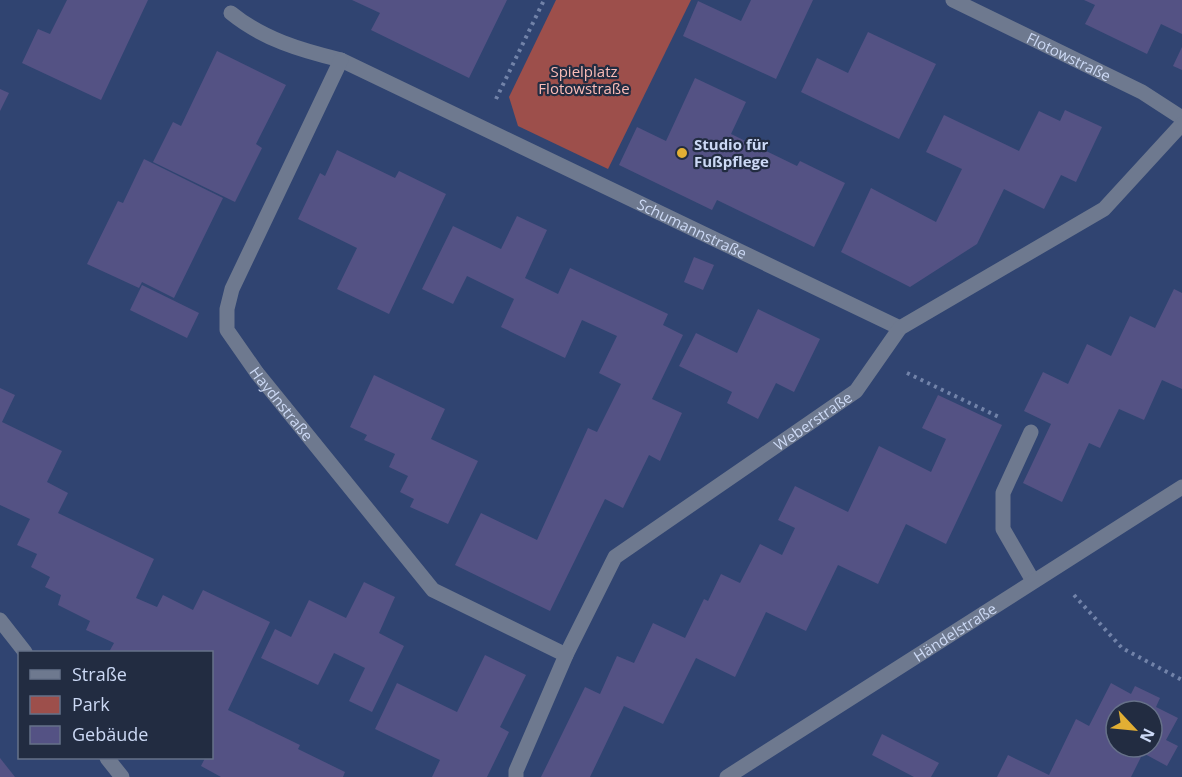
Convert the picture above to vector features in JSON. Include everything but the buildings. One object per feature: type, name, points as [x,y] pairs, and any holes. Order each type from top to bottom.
[{"type":"street","name":"Flotowstraße","points":[[953,0],[1142,92],[1182,118]]},
{"type":"street","name":"Schumannstraße","points":[[231,13],[258,32],[296,49],[341,60],[900,328]]},
{"type":"street","name":"Haydnstraße","points":[[341,60],[232,289],[227,309],[227,330],[257,373],[433,590],[566,655]]},
{"type":"street","name":"Weberstraße","points":[[516,777],[516,771],[566,655],[615,557],[856,391],[878,356],[900,328],[1104,209],[1182,124]]},
{"type":"street","points":[[1031,432],[1003,494],[1003,529],[1033,581]]},
{"type":"street","name":"Händelstraße","points":[[727,777],[1182,488]]},
{"type":"street","points":[[0,620],[24,651]]},
{"type":"street","points":[[108,759],[122,777]]},
{"type":"path","points":[[483,128],[544,0]]},
{"type":"path","points":[[878,356],[909,374],[1031,432]]},
{"type":"path","points":[[1051,570],[1122,648],[1182,680]]},
{"type":"green space","name":"Spielplatz Flotowstraße","points":[[556,0],[691,0],[608,169],[518,126],[509,97]]},
{"type":"place","name":"Studio für Fußpflege","points":[[682,153]]}]
